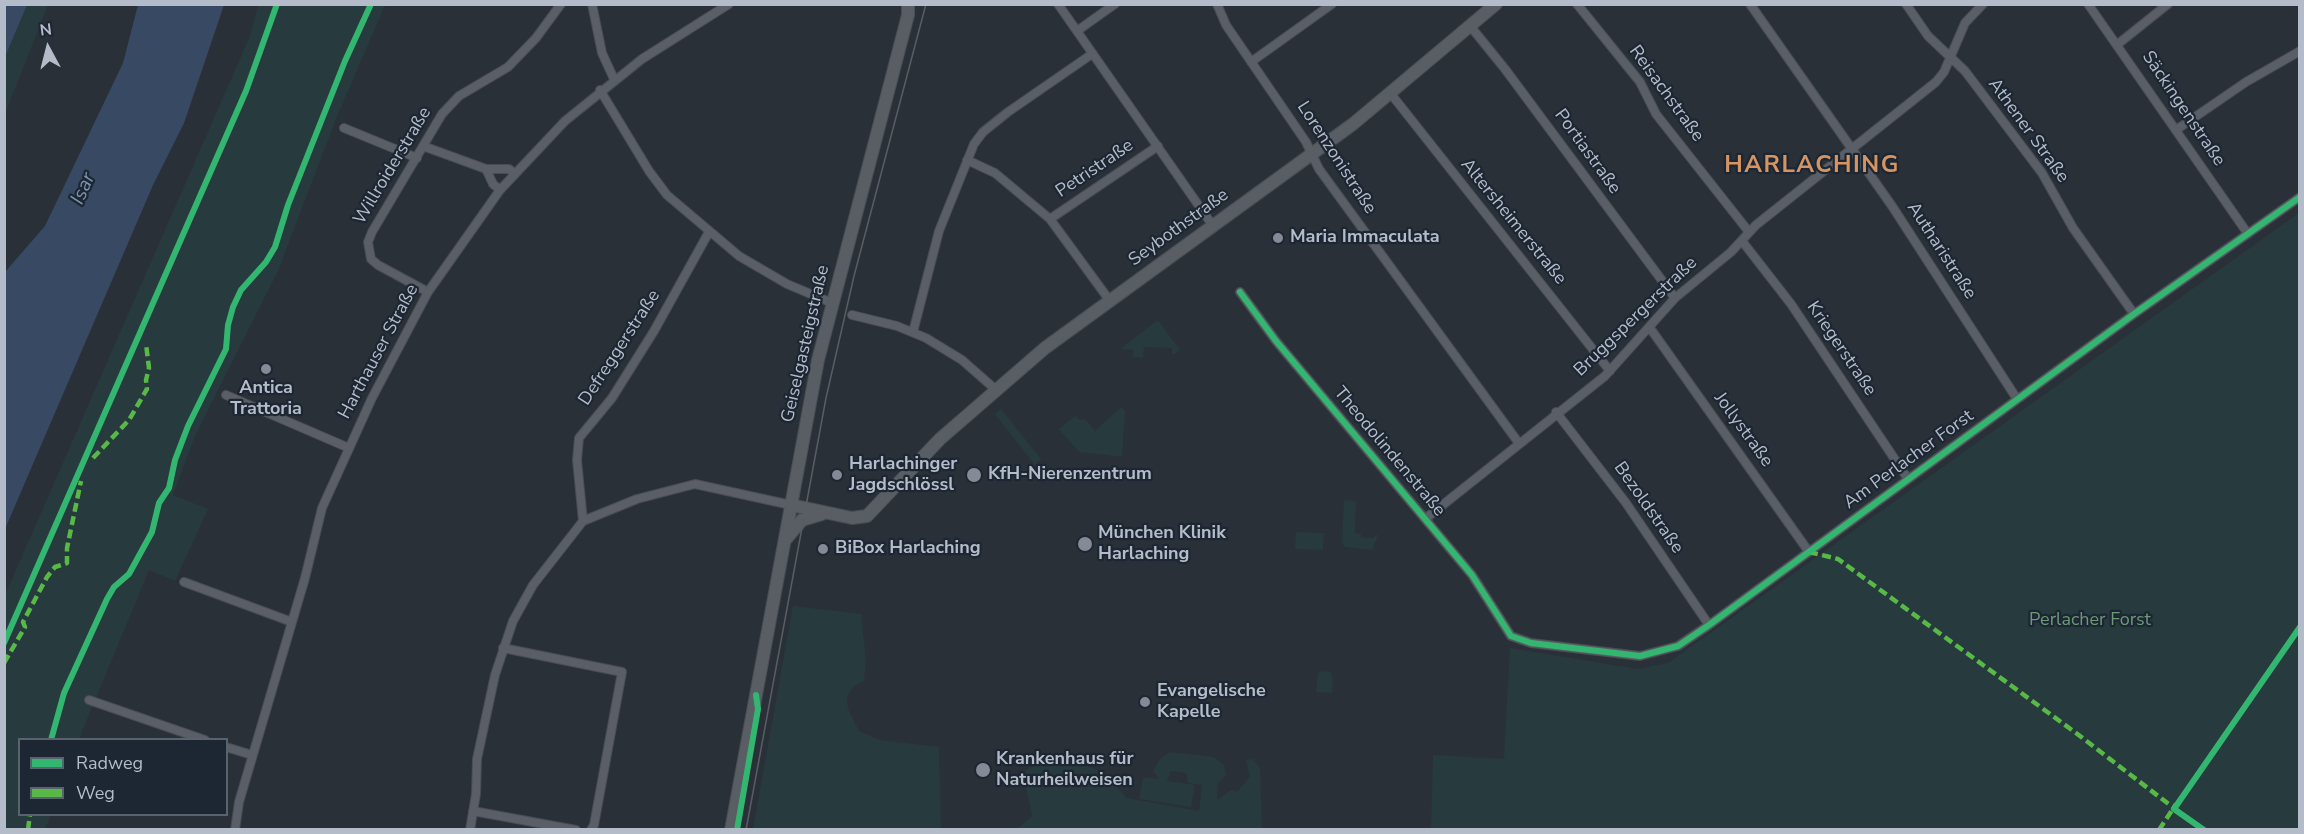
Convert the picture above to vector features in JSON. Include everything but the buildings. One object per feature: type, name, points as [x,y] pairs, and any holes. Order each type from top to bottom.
[{"type":"street","name":"Willroiderstraße","points":[[428,292],[378,266],[368,251],[372,232],[444,111],[459,96],[508,67],[536,38],[561,4]]},
{"type":"street","points":[[592,4],[602,53],[614,79]]},
{"type":"street","name":"Harthauser Straße","points":[[235,830],[239,802],[292,622],[322,508],[372,398],[428,292],[514,173],[600,90],[729,4]]},
{"type":"street","points":[[1058,4],[1213,226]]},
{"type":"street","points":[[1077,32],[1115,4]]},
{"type":"street","name":"Lorenzonistraße","points":[[1217,4],[1226,24],[1312,154],[1319,169],[1518,442]]},
{"type":"street","points":[[1251,62],[1332,4]]},
{"type":"street","name":"Seybothstraße","points":[[826,513],[862,518],[872,512],[940,439],[996,389],[1110,301],[1391,94],[1496,4]]},
{"type":"street","name":"Reisachstraße","points":[[1577,4],[1640,82],[1656,114],[1749,232]]},
{"type":"street","name":"Autharistraße","points":[[1750,4],[1850,150],[1897,214],[2018,399]]},
{"type":"street","name":"Athener Straße","points":[[1906,4],[1928,36],[1965,71],[2042,173],[2073,228],[2134,314]]},
{"type":"street","name":"Bruggspergerstraße","points":[[1425,519],[1518,442],[1610,371],[1675,298],[1742,241],[1749,232],[1936,82],[1944,72],[1965,23],[1983,4]]},
{"type":"street","name":"Säckingenstraße","points":[[2088,4],[2248,234]]},
{"type":"street","points":[[2118,44],[2168,4]]},
{"type":"street","name":"Geiselgasteigstraße","points":[[730,830],[783,542],[832,303],[910,8]]},
{"type":"street","name":"Portiastraße","points":[[1470,27],[1511,77],[1675,298]]},
{"type":"street","points":[[2176,130],[2246,82],[2300,51]]},
{"type":"street","points":[[913,332],[939,231],[967,160],[983,132],[1092,54]]},
{"type":"street","points":[[600,90],[649,171],[668,195],[709,232],[764,271],[832,303]]},
{"type":"street","name":"Altersheimerstraße","points":[[1391,94],[1610,371]]},
{"type":"street","points":[[344,128],[417,158]]},
{"type":"street","points":[[423,146],[486,169],[509,169],[514,173]]},
{"type":"street","name":"Petristraße","points":[[1050,219],[1158,146]]},
{"type":"street","points":[[967,160],[995,173],[1050,219],[1110,301]]},
{"type":"street","points":[[486,169],[493,184],[500,190]]},
{"type":"street","name":"Am Perlacher Forst","points":[[1508,634],[1531,643],[1641,656],[1678,646],[2134,314],[2300,197]]},
{"type":"street","name":"Defreggerstraße","points":[[583,521],[577,460],[579,438],[612,398],[654,331],[709,232]]},
{"type":"street","name":"Kriegerstraße","points":[[1742,241],[1791,304],[1908,479]]},
{"type":"street","name":"Theodolindenstraße","points":[[1240,292],[1276,341],[1476,580],[1508,634]]},
{"type":"street","points":[[852,315],[913,332],[962,360],[996,389]]},
{"type":"street","name":"Jollystraße","points":[[1650,328],[1809,552]]},
{"type":"street","points":[[226,395],[349,448]]},
{"type":"street","name":"Bezoldstraße","points":[[1556,412],[1620,494],[1709,625]]},
{"type":"street","points":[[470,830],[477,759],[503,648],[513,621],[533,585],[583,521],[637,499],[695,484],[826,513]]},
{"type":"street","points":[[783,542],[802,520],[826,513]]},
{"type":"street","points":[[184,582],[292,622]]},
{"type":"street","points":[[503,648],[622,672],[594,825],[591,830]]},
{"type":"street","points":[[89,700],[199,738]]},
{"type":"street","points":[[228,748],[252,755]]},
{"type":"street","points":[[473,811],[576,830]]},
{"type":"green space","points":[[27,5],[48,5],[5,114],[5,57]]},
{"type":"green space","points":[[258,5],[385,5],[336,119],[278,271],[195,436],[173,495],[208,509],[175,581],[149,570],[79,738],[18,738],[18,816],[51,816],[45,829],[5,830],[5,595],[250,36]]},
{"type":"green space","name":"Perlacher Forst","points":[[2299,213],[2299,829],[1431,829],[1433,755],[1504,759],[1510,648],[1638,669],[1668,663]]},
{"type":"green space","points":[[1158,320],[1180,350],[1175,354],[1172,354],[1172,348],[1144,347],[1143,358],[1133,357],[1133,350],[1120,349]]},
{"type":"green space","points":[[1121,407],[1125,411],[1122,457],[1079,452],[1059,429],[1075,416],[1079,420],[1085,419],[1095,431]]},
{"type":"green space","points":[[1001,409],[1041,459],[1035,465],[995,414]]},
{"type":"green space","points":[[1344,500],[1356,501],[1355,533],[1361,534],[1361,537],[1374,538],[1378,535],[1372,550],[1345,547],[1342,543]]},
{"type":"green space","points":[[1296,532],[1324,533],[1323,550],[1295,549]]},
{"type":"green space","points":[[793,606],[861,614],[866,660],[864,681],[853,687],[847,696],[848,709],[859,731],[880,740],[939,747],[941,829],[753,829]]},
{"type":"green space","points":[[1330,672],[1333,679],[1332,693],[1316,692],[1318,673]]},
{"type":"green space","points":[[1170,752],[1214,757],[1224,765],[1226,775],[1218,783],[1217,800],[1231,790],[1237,792],[1250,776],[1246,760],[1253,759],[1260,768],[1262,829],[1017,829],[1032,816],[1023,772],[1047,757],[1063,757],[1107,774],[1126,798],[1199,811],[1202,785],[1188,783],[1186,773],[1171,771],[1167,781],[1195,785],[1191,807],[1139,799],[1143,777],[1159,779],[1153,771],[1160,759]]},
{"type":"water","points":[[4,5],[27,5],[5,57]]},
{"type":"water","name":"Isar","points":[[138,5],[224,5],[184,123],[153,185],[5,529],[5,272],[45,226],[123,63]]},
{"type":"tram line","points":[[746,830],[826,398],[854,276],[926,4]]},
{"type":"marked path","points":[[93,458],[129,420],[147,389],[146,380],[149,368],[146,344]]},
{"type":"marked path","points":[[4,663],[25,627],[23,622],[47,577],[55,567],[67,563],[67,548],[81,481]]},
{"type":"marked path","points":[[1809,552],[1838,559],[2076,733],[2179,812]]},
{"type":"marked path","points":[[2159,830],[2176,804]]},
{"type":"marked path","points":[[28,830],[30,816]]},
{"type":"cycle path","points":[[4,643],[246,91],[277,4]]},
{"type":"cycle path","points":[[52,738],[64,693],[107,599],[114,587],[129,574],[152,532],[159,503],[169,488],[175,460],[188,426],[226,349],[228,325],[233,307],[241,290],[266,262],[275,247],[288,205],[345,61],[371,4]]},
{"type":"cycle path","points":[[1240,292],[1276,341],[1472,575],[1511,636],[1531,643],[1640,656],[1678,646],[1709,625],[2134,314],[2300,197]]},
{"type":"cycle path","points":[[2204,830],[2174,809],[2300,627]]},
{"type":"cycle path","points":[[737,830],[758,709],[756,695]]},
{"type":"place","name":"Maria Immaculata","points":[[1278,238]]},
{"type":"place","name":"Antica Trattoria","points":[[266,369]]},
{"type":"place","name":"Harlachinger Jagdschlössl","points":[[837,475]]},
{"type":"place","name":"KfH-Nierenzentrum","points":[[974,475]]},
{"type":"place","name":"München Klinik Harlaching","points":[[1085,544]]},
{"type":"place","name":"BiBox Harlaching","points":[[823,549]]},
{"type":"place","name":"Evangelische Kapelle","points":[[1145,702]]},
{"type":"place","name":"Krankenhaus für Naturheilweisen","points":[[983,770]]},
{"type":"district","name":"HARLACHING","points":[[1812,166]]}]
